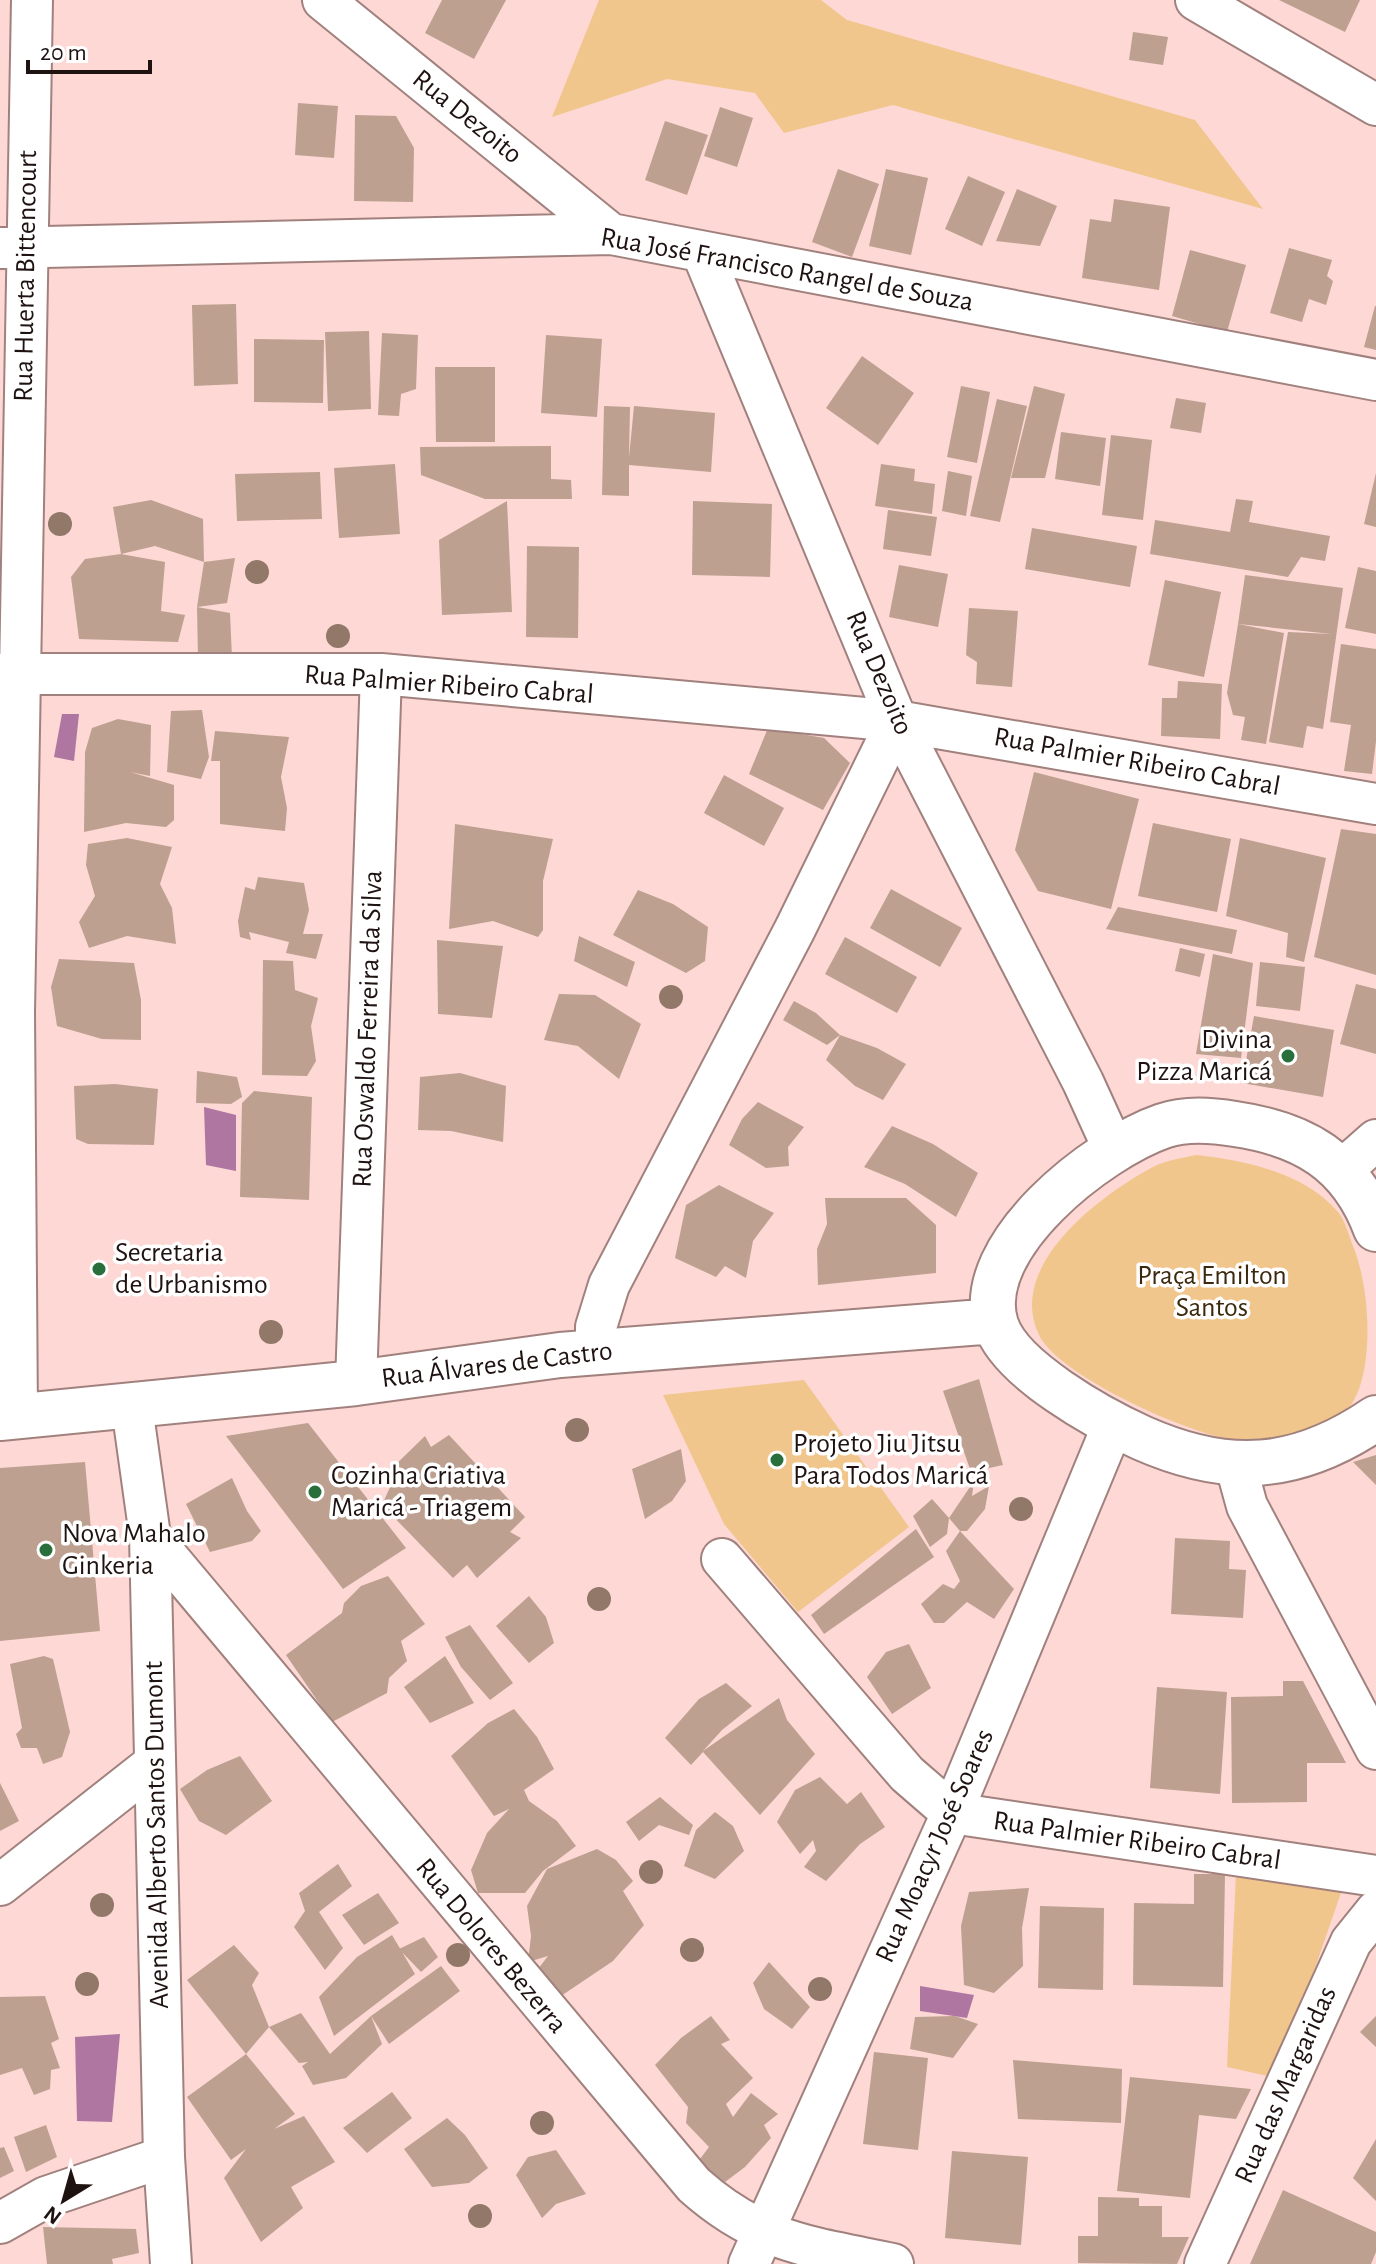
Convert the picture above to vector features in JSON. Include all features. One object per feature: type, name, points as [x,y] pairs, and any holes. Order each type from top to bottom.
[{"type":"street","name":"Rua Huerta Bittencourt","points":[[9,1417],[14,1012],[10,674],[13,249],[32,0]]},
{"type":"street","name":"Rua Dezoito","points":[[323,0],[611,234]]},
{"type":"street","points":[[1196,0],[1376,105]]},
{"type":"street","name":"Rua José Francisco Rangel de Souza","points":[[13,249],[611,234],[1376,380]]},
{"type":"street","name":"Rua Dezoito","points":[[702,252],[897,721],[1083,1082],[1114,1150]]},
{"type":"street","name":"Rua Palmier Ribeiro Cabral","points":[[10,674],[381,674],[897,721],[1376,804]]},
{"type":"street","name":"Rua Oswaldo Ferreira da Silva","points":[[356,1383],[381,674]]},
{"type":"street","points":[[596,1352],[596,1327],[609,1285],[795,929],[897,721]]},
{"type":"street","points":[[1083,1082],[1123,1112],[1165,1125]]},
{"type":"street","points":[[1376,1229],[1369,1209],[1342,1170],[1293,1136],[1213,1120],[1165,1125],[1114,1150],[1053,1200],[1015,1239],[1005,1253],[996,1282],[995,1321],[1019,1358],[1113,1425],[1212,1462],[1236,1466],[1270,1463],[1323,1446],[1376,1418]]},
{"type":"street","points":[[1342,1170],[1376,1140]]},
{"type":"street","name":"Rua Álvares de Castro","points":[[9,1417],[356,1383],[596,1352],[995,1321]]},
{"type":"street","name":"Avenida Alberto Santos Dumont","points":[[132,1407],[150,1536],[164,2157],[171,2264]]},
{"type":"street","name":"Rua Moacyr José Soares","points":[[756,2249],[952,1813],[1113,1425]]},
{"type":"street","points":[[1236,1466],[1247,1506],[1376,1749]]},
{"type":"street","name":"Rua Dolores Bezerra","points":[[150,1536],[673,2162],[756,2249],[893,2264]]},
{"type":"street","points":[[722,1559],[907,1774],[952,1813]]},
{"type":"street","points":[[152,1624],[178,1612],[212,1611]]},
{"type":"street","points":[[0,1885],[155,1763]]},
{"type":"street","name":"Rua Palmier Ribeiro Cabral","points":[[952,1813],[1376,1876]]},
{"type":"street","name":"Rua das Margaridas","points":[[1205,2264],[1351,1942],[1376,1911]]},
{"type":"street","points":[[0,2223],[46,2197],[164,2157]]},
{"type":"green space","points":[[599,0],[821,0],[847,20],[1195,120],[1263,209],[893,105],[784,133],[755,93],[667,79],[552,117]]},
{"type":"green space","name":"Praça Emilton Santos","points":[[1196,1155],[1253,1165],[1291,1178],[1309,1187],[1343,1219],[1364,1288],[1367,1338],[1361,1384],[1353,1402],[1342,1415],[1272,1441],[1239,1442],[1176,1422],[1106,1389],[1052,1352],[1039,1335],[1032,1309],[1035,1283],[1047,1258],[1065,1234],[1086,1213],[1134,1178],[1160,1164]]},
{"type":"green space","name":"Projeto Jiu Jitsu Para Todos Maricá","points":[[804,1380],[909,1527],[798,1612],[724,1524],[663,1395]]},
{"type":"green space","points":[[1236,1874],[1344,1884],[1277,2078],[1227,2067]]},
{"type":"shaded area","points":[[62,714],[79,714],[74,761],[54,757]]},
{"type":"shaded area","points":[[204,1107],[236,1115],[236,1171],[206,1165]]},
{"type":"shaded area","points":[[920,1986],[974,1995],[967,2018],[920,2011]]},
{"type":"shaded area","points":[[120,2034],[112,2122],[77,2121],[75,2037]]},
{"type":"building","points":[[442,0],[506,0],[474,59],[425,33]]},
{"type":"building","points":[[1279,0],[1360,0],[1345,32]]},
{"type":"building","points":[[1133,32],[1168,37],[1163,65],[1129,60]]},
{"type":"building","points":[[298,103],[338,106],[334,158],[295,155]]},
{"type":"building","points":[[720,107],[753,118],[737,167],[704,156]]},
{"type":"building","points":[[355,115],[396,116],[414,148],[413,202],[354,201]]},
{"type":"building","points":[[665,121],[708,135],[687,195],[645,180]]},
{"type":"building","points":[[838,169],[879,184],[852,257],[812,242]]},
{"type":"building","points":[[886,169],[928,178],[911,255],[869,246]]},
{"type":"building","points":[[968,176],[1005,192],[982,246],[945,229]]},
{"type":"building","points":[[1017,189],[1057,206],[1040,246],[996,241]]},
{"type":"building","points":[[1114,199],[1170,207],[1159,290],[1082,278],[1090,219],[1111,222]]},
{"type":"building","points":[[1289,248],[1332,260],[1327,276],[1333,281],[1326,305],[1309,299],[1302,322],[1270,313]]},
{"type":"building","points":[[1190,250],[1246,265],[1227,332],[1172,316]]},
{"type":"building","points":[[236,304],[238,384],[194,386],[192,305]]},
{"type":"building","points":[[1376,306],[1376,350],[1364,347]]},
{"type":"building","points":[[369,331],[371,409],[328,411],[325,332]]},
{"type":"building","points":[[382,333],[418,335],[416,389],[401,394],[399,416],[378,415]]},
{"type":"building","points":[[546,335],[602,339],[597,417],[541,413]]},
{"type":"building","points":[[254,339],[324,340],[323,403],[254,402]]},
{"type":"building","points":[[862,356],[914,393],[878,445],[826,408]]},
{"type":"building","points":[[435,367],[495,367],[495,442],[436,442]]},
{"type":"building","points":[[961,386],[990,392],[977,463],[947,457]]},
{"type":"building","points":[[1034,386],[1065,394],[1045,478],[1011,478]]},
{"type":"building","points":[[1176,398],[1206,403],[1201,433],[1170,428]]},
{"type":"building","points":[[997,399],[1027,406],[1000,522],[970,516]]},
{"type":"building","points":[[604,406],[630,407],[629,458],[634,406],[715,413],[711,472],[629,465],[629,496],[602,495]]},
{"type":"building","points":[[1061,432],[1106,438],[1100,486],[1055,479]]},
{"type":"building","points":[[1111,435],[1152,440],[1143,520],[1102,515]]},
{"type":"building","points":[[551,446],[551,479],[571,480],[572,499],[485,499],[421,475],[420,447]]},
{"type":"building","points":[[395,464],[400,534],[339,538],[334,468]]},
{"type":"building","points":[[881,464],[915,469],[914,481],[935,484],[932,514],[875,506]]},
{"type":"building","points":[[948,471],[972,476],[966,516],[942,511]]},
{"type":"building","points":[[320,472],[322,519],[237,521],[235,474]]},
{"type":"building","points":[[1376,473],[1376,527],[1364,524]]},
{"type":"building","points":[[1236,499],[1253,501],[1249,522],[1330,536],[1325,561],[1301,557],[1288,577],[1150,554],[1155,520],[1230,532]]},
{"type":"building","points":[[151,500],[203,519],[204,562],[155,546],[121,554],[113,507]]},
{"type":"building","points":[[507,501],[512,612],[442,615],[439,540]]},
{"type":"building","points":[[693,501],[772,504],[770,577],[692,575]]},
{"type":"building","points":[[888,510],[937,517],[931,556],[883,549]]},
{"type":"building","points":[[1032,528],[1137,546],[1130,587],[1025,569]]},
{"type":"building","points":[[527,546],[579,547],[578,638],[526,637]]},
{"type":"building","points":[[121,554],[165,562],[161,611],[185,615],[178,642],[79,639],[71,577],[85,559]]},
{"type":"building","points":[[235,558],[227,603],[197,607],[204,562]]},
{"type":"building","points":[[899,565],[948,574],[938,627],[889,617]]},
{"type":"building","points":[[1358,567],[1376,571],[1376,634],[1345,628]]},
{"type":"building","points":[[1245,575],[1343,588],[1323,729],[1307,726],[1303,748],[1269,742],[1288,632],[1332,634],[1238,624]]},
{"type":"building","points":[[1165,580],[1221,592],[1204,677],[1148,665]]},
{"type":"building","points":[[197,607],[230,613],[232,658],[198,658]]},
{"type":"building","points":[[969,608],[1018,611],[1012,687],[976,684],[977,662],[966,655]]},
{"type":"building","points":[[1238,624],[1284,633],[1266,744],[1241,740],[1245,717],[1233,715],[1227,693]]},
{"type":"building","points":[[1341,644],[1376,649],[1376,741],[1372,774],[1344,771],[1351,725],[1330,722]]},
{"type":"building","points":[[1178,681],[1222,684],[1220,739],[1161,736],[1162,698],[1177,698]]},
{"type":"building","points":[[202,710],[209,757],[201,779],[167,772],[171,711]]},
{"type":"building","points":[[118,719],[151,725],[150,776],[130,772],[174,785],[174,820],[166,827],[126,823],[84,832],[85,752],[92,728]]},
{"type":"building","points":[[768,728],[824,738],[850,763],[823,810],[749,774]]},
{"type":"building","points":[[215,731],[289,737],[281,777],[287,808],[285,831],[220,824],[220,761],[211,761]]},
{"type":"building","points":[[1034,772],[1139,799],[1111,909],[1038,891],[1015,850]]},
{"type":"building","points":[[724,775],[784,808],[764,846],[704,813]]},
{"type":"building","points":[[1153,823],[1231,839],[1217,912],[1138,896]]},
{"type":"building","points":[[455,824],[553,839],[543,881],[543,930],[538,937],[493,921],[449,929]]},
{"type":"building","points":[[1341,829],[1376,834],[1376,975],[1314,957]]},
{"type":"building","points":[[127,838],[172,847],[160,884],[172,908],[176,944],[127,936],[89,948],[79,922],[95,896],[86,865],[88,844]]},
{"type":"building","points":[[1240,838],[1326,858],[1304,962],[1286,957],[1288,933],[1226,916]]},
{"type":"building","points":[[258,877],[304,883],[309,910],[303,934],[323,934],[316,959],[286,953],[289,942],[249,932],[251,940],[240,937],[238,921],[245,887],[255,890]]},
{"type":"building","points":[[891,889],[962,928],[940,967],[870,928]]},
{"type":"building","points":[[638,890],[673,904],[708,927],[705,961],[686,973],[613,935]]},
{"type":"building","points":[[1118,907],[1237,930],[1232,954],[1106,929]]},
{"type":"building","points":[[579,936],[635,962],[627,987],[574,961]]},
{"type":"building","points":[[845,937],[917,977],[897,1013],[825,974]]},
{"type":"building","points":[[437,940],[503,946],[492,1018],[438,1014]]},
{"type":"building","points":[[1180,948],[1205,954],[1200,977],[1175,971]]},
{"type":"building","points":[[1213,954],[1253,963],[1241,1058],[1196,1054]]},
{"type":"building","points":[[59,959],[134,963],[141,1000],[141,1040],[102,1039],[57,1026],[51,987]]},
{"type":"building","points":[[263,960],[293,961],[295,990],[318,998],[311,1026],[316,1061],[307,1076],[262,1075]]},
{"type":"building","points":[[1260,962],[1305,967],[1300,1011],[1256,1006]]},
{"type":"building","points":[[1356,984],[1376,989],[1376,1054],[1340,1044]]},
{"type":"building","points":[[559,994],[595,995],[641,1024],[619,1079],[578,1046],[544,1040]]},
{"type":"building","points":[[794,1001],[816,1013],[840,1035],[827,1045],[783,1020]]},
{"type":"building","name":"Divina Pizza Maricá","points":[[1254,1016],[1334,1030],[1323,1097],[1242,1083]]},
{"type":"building","points":[[840,1035],[877,1048],[906,1064],[883,1100],[855,1086],[826,1060]]},
{"type":"building","points":[[197,1071],[237,1077],[242,1097],[231,1104],[196,1103]]},
{"type":"building","points":[[460,1073],[506,1086],[503,1142],[451,1131],[418,1130],[420,1077]]},
{"type":"building","points":[[115,1084],[158,1089],[154,1145],[88,1144],[76,1139],[74,1086]]},
{"type":"building","points":[[254,1091],[312,1097],[309,1200],[240,1197],[242,1103]]},
{"type":"building","points":[[758,1102],[804,1127],[788,1147],[789,1166],[766,1168],[729,1145],[742,1119]]},
{"type":"building","points":[[892,1126],[933,1144],[978,1173],[956,1217],[905,1184],[864,1167]]},
{"type":"building","points":[[719,1185],[774,1213],[753,1241],[746,1278],[725,1266],[716,1277],[675,1258],[686,1205]]},
{"type":"building","points":[[825,1198],[906,1198],[936,1225],[936,1273],[818,1285],[817,1249],[827,1224]]},
{"type":"building","points":[[979,1379],[1003,1465],[971,1472],[943,1391]]},
{"type":"building","name":"Cozinha Criativa Maricá - Triagem","points":[[308,1423],[406,1548],[343,1589],[226,1436]]},
{"type":"building","points":[[449,1435],[525,1517],[510,1532],[521,1538],[477,1578],[467,1565],[453,1578],[382,1505],[391,1485],[383,1477],[425,1436],[431,1447]]},
{"type":"building","points":[[681,1449],[686,1481],[672,1501],[645,1519],[632,1469]]},
{"type":"building","points":[[1376,1455],[1376,1485],[1353,1462]]},
{"type":"building","name":"Nova Mahalo Ginkeria","points":[[85,1462],[100,1631],[0,1641],[0,1468]]},
{"type":"building","points":[[232,1478],[247,1511],[261,1531],[252,1541],[210,1552],[186,1504]]},
{"type":"building","points":[[974,1481],[972,1496],[989,1486],[985,1509],[967,1531],[960,1531],[949,1518]]},
{"type":"building","points":[[932,1499],[949,1518],[947,1534],[930,1547],[913,1516]]},
{"type":"building","points":[[916,1529],[934,1557],[824,1634],[811,1615]]},
{"type":"building","points":[[960,1531],[1014,1589],[994,1619],[967,1602],[944,1623],[934,1623],[921,1604],[943,1584],[954,1589],[960,1581],[946,1551]]},
{"type":"building","points":[[1175,1538],[1230,1541],[1229,1569],[1246,1570],[1243,1618],[1171,1614]]},
{"type":"building","points":[[388,1576],[425,1624],[401,1641],[407,1661],[389,1678],[387,1693],[332,1722],[286,1655],[342,1613],[344,1603],[361,1586]]},
{"type":"building","points":[[529,1596],[546,1617],[554,1643],[529,1663],[496,1626]]},
{"type":"building","points":[[470,1625],[513,1683],[490,1700],[461,1667],[445,1637]]},
{"type":"building","points":[[909,1644],[931,1688],[892,1714],[867,1677],[886,1652]]},
{"type":"building","points":[[44,1656],[53,1659],[70,1732],[62,1757],[43,1764],[37,1748],[21,1748],[16,1734],[22,1728],[10,1664]]},
{"type":"building","points":[[445,1656],[474,1703],[430,1723],[404,1687]]},
{"type":"building","points":[[1283,1681],[1303,1681],[1346,1763],[1307,1763],[1307,1802],[1232,1803],[1231,1697],[1283,1696]]},
{"type":"building","points":[[726,1683],[752,1706],[722,1730],[703,1751],[779,1698],[787,1720],[815,1754],[760,1815],[703,1752],[691,1765],[665,1738],[699,1699]]},
{"type":"building","points":[[1157,1687],[1227,1692],[1220,1794],[1150,1788]]},
{"type":"building","points":[[514,1709],[537,1737],[554,1769],[524,1790],[529,1801],[557,1821],[576,1846],[543,1871],[525,1893],[478,1893],[471,1870],[487,1833],[509,1809],[494,1816],[451,1756],[488,1723]]},
{"type":"building","points":[[240,1756],[272,1801],[226,1835],[199,1821],[180,1789],[207,1770]]},
{"type":"building","points":[[820,1777],[847,1804],[861,1792],[885,1827],[860,1844],[826,1881],[804,1867],[816,1851],[813,1840],[800,1854],[777,1822],[795,1790]]},
{"type":"building","points":[[0,1783],[19,1821],[0,1831]]},
{"type":"building","points":[[660,1797],[693,1825],[689,1835],[659,1825],[639,1841],[626,1822]]},
{"type":"building","points":[[715,1812],[733,1826],[744,1851],[715,1879],[684,1866],[696,1830]]},
{"type":"building","points":[[597,1849],[616,1860],[633,1881],[623,1891],[644,1925],[613,1961],[558,1998],[535,1973],[548,1956],[528,1962],[531,1936],[527,1906],[547,1869]]},
{"type":"building","points":[[338,1864],[352,1886],[319,1912],[343,1948],[325,1970],[294,1927],[305,1911],[299,1893]]},
{"type":"building","points":[[1194,1874],[1225,1874],[1223,1987],[1133,1985],[1134,1903],[1194,1904]]},
{"type":"building","points":[[1029,1888],[1022,1928],[1023,1966],[994,1993],[964,1985],[961,1926],[969,1892]]},
{"type":"building","points":[[378,1893],[399,1923],[364,1945],[342,1915]]},
{"type":"building","points":[[1040,1906],[1104,1908],[1103,1990],[1038,1988]]},
{"type":"building","points":[[392,1935],[415,1974],[334,2036],[319,1997],[357,1957]]},
{"type":"building","points":[[424,1937],[438,1957],[421,1972],[399,1949]]},
{"type":"building","points":[[234,1945],[259,1973],[252,1985],[269,2027],[246,2054],[187,1980]]},
{"type":"building","points":[[769,1962],[810,2007],[792,2029],[764,2009],[753,1983]]},
{"type":"building","points":[[441,1966],[460,1991],[389,2044],[371,2016]]},
{"type":"building","points":[[45,1996],[59,2039],[51,2043],[60,2068],[51,2070],[50,2089],[34,2095],[22,2068],[0,2075],[0,1997]]},
{"type":"building","points":[[301,2013],[330,2054],[371,2016],[382,2044],[346,2078],[313,2085],[302,2066],[308,2062],[299,2063],[269,2027]]},
{"type":"building","points":[[711,2016],[730,2040],[721,2044],[753,2078],[726,2104],[733,2117],[751,2093],[778,2114],[764,2125],[771,2138],[745,2167],[725,2182],[697,2163],[709,2147],[686,2123],[688,2107],[655,2065],[681,2038]]},
{"type":"building","points":[[955,2016],[978,2024],[953,2058],[910,2049],[915,2017]]},
{"type":"building","points":[[1376,2016],[1376,2047],[1360,2032]]},
{"type":"building","points":[[874,2052],[928,2058],[918,2150],[863,2144]]},
{"type":"building","points":[[246,2054],[295,2114],[274,2129],[304,2116],[335,2162],[291,2187],[303,2208],[261,2242],[224,2178],[246,2149],[231,2160],[187,2097]]},
{"type":"building","points":[[1013,2060],[1122,2069],[1121,2123],[1018,2119]]},
{"type":"building","points":[[1130,2077],[1251,2089],[1236,2119],[1199,2115],[1190,2198],[1117,2191]]},
{"type":"building","points":[[392,2092],[412,2118],[367,2153],[343,2128]]},
{"type":"building","points":[[447,2118],[465,2135],[488,2168],[469,2183],[432,2187],[404,2149]]},
{"type":"building","points":[[46,2125],[57,2157],[26,2172],[14,2137]]},
{"type":"building","points":[[1376,2139],[1376,2201],[1353,2178]]},
{"type":"building","points":[[4,2147],[14,2171],[0,2178],[0,2148]]},
{"type":"building","points":[[556,2150],[586,2194],[556,2204],[542,2218],[516,2175],[528,2157]]},
{"type":"building","points":[[952,2151],[1028,2157],[1021,2245],[945,2238]]},
{"type":"building","points":[[1283,2190],[1376,2232],[1376,2252],[1371,2264],[1250,2264]]},
{"type":"building","points":[[1098,2197],[1139,2198],[1139,2206],[1162,2206],[1162,2237],[1189,2237],[1177,2264],[1078,2263],[1078,2236],[1098,2236]]},
{"type":"building","points":[[43,2227],[136,2229],[139,2253],[112,2259],[113,2264],[47,2264]]},
{"type":"place","name":"Divina Pizza Maricá","points":[[1288,1056]]},
{"type":"place","name":"Secretaria de Urbanismo","points":[[99,1269]]},
{"type":"place","name":"Projeto Jiu Jitsu Para Todos Maricá","points":[[777,1460]]},
{"type":"place","name":"Cozinha Criativa Maricá - Triagem","points":[[315,1492]]},
{"type":"place","name":"Nova Mahalo Ginkeria","points":[[46,1550]]}]
